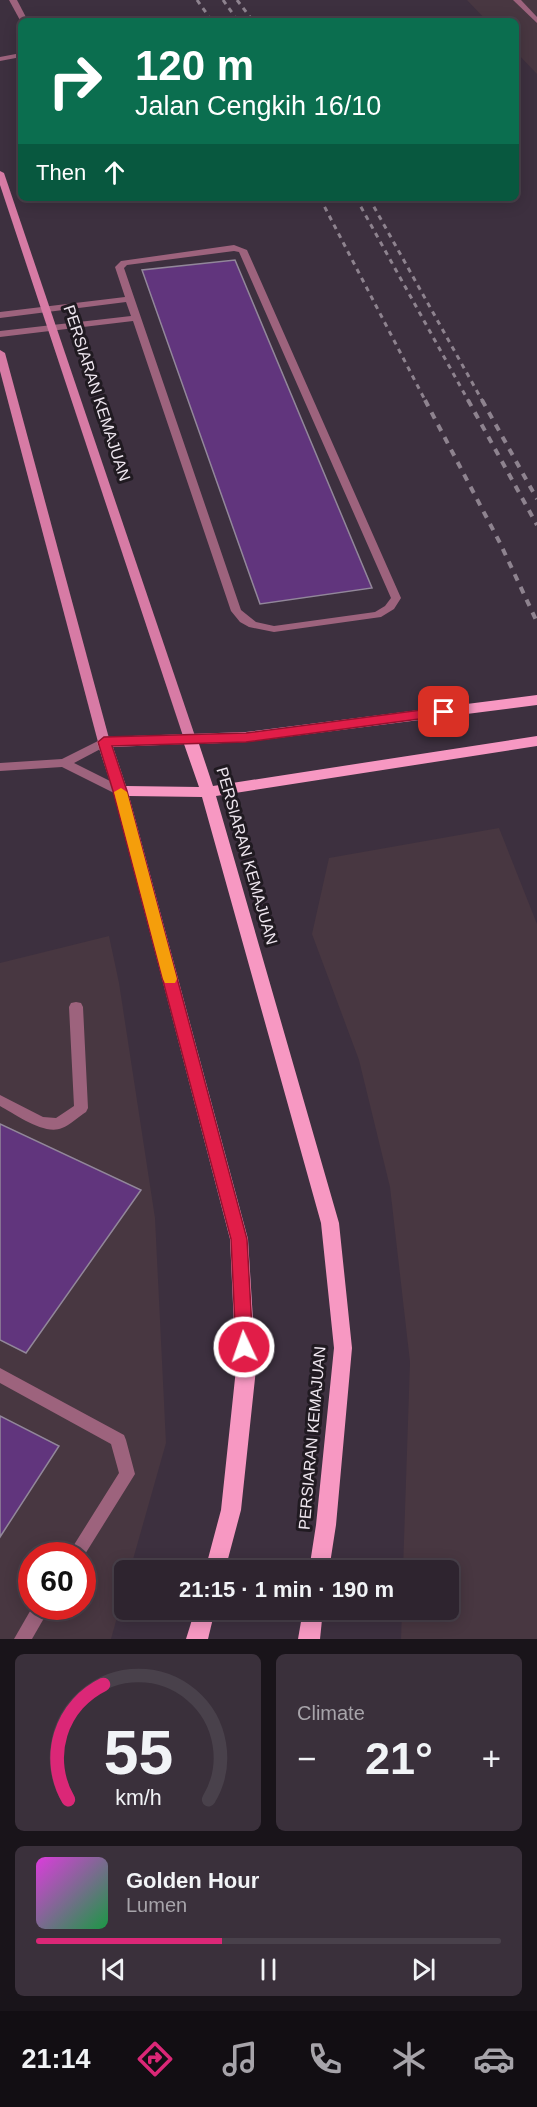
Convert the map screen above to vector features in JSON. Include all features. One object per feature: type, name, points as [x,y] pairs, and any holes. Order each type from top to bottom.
[{"type":"main road","name":"PERSIARAN KEMAJUAN","points":[[0,173],[208,792],[330,1222],[343,1348],[321,1560]]},
{"type":"main road","points":[[0,353],[239,1239],[246,1369],[231,1510],[218,1560]]},
{"type":"main road","points":[[104,742],[246,737],[535,700]]},
{"type":"main road","points":[[120,791],[208,792],[537,741]]},
{"type":"main road","points":[[197,1639],[202,1620]]},
{"type":"main road","points":[[309,1639],[312,1620]]},
{"type":"street","points":[[13,0],[22,18]]},
{"type":"street","points":[[518,0],[537,21]]},
{"type":"street","points":[[0,58],[18,55]]},
{"type":"street","points":[[234,248],[243,250],[396,598],[386,612],[274,629],[257,628],[243,621],[236,611],[129,299],[118,267],[124,263],[234,248]]},
{"type":"street","points":[[0,315],[129,299]]},
{"type":"street","points":[[0,334],[135,318]]},
{"type":"street","points":[[0,767],[64,763],[104,742]]},
{"type":"street","points":[[64,763],[120,791]]},
{"type":"street","points":[[0,1100],[41,1122],[58,1124],[81,1108],[76,1007]]},
{"type":"street","points":[[0,1375],[118,1440],[127,1474],[84,1542]]},
{"type":"street","points":[[22,1639],[34,1620]]},
{"type":"shaded area","points":[[467,0],[537,0],[537,74],[519,55],[519,18],[484,18]]},
{"type":"shaded area","points":[[499,828],[537,924],[537,1639],[401,1639],[402,1620],[459,1620],[459,1560],[403,1560],[410,1362],[390,1187],[359,1060],[312,934],[329,858]]},
{"type":"shaded area","points":[[109,936],[119,983],[155,1218],[166,1443],[133,1560],[114,1560],[114,1620],[116,1620],[111,1639],[0,1639],[0,963]]},
{"type":"building","points":[[235,260],[372,588],[260,604],[142,270]]},
{"type":"building","points":[[0,1124],[141,1190],[26,1353],[0,1340]]},
{"type":"building","points":[[0,1416],[59,1446],[0,1537]]},
{"type":"railway","points":[[197,0],[210,18]]},
{"type":"railway","points":[[223,0],[236,18]]},
{"type":"railway","points":[[237,0],[251,18]]},
{"type":"railway","points":[[322,201],[426,402]]},
{"type":"railway","points":[[358,201],[469,402]]},
{"type":"railway","points":[[371,201],[483,402]]},
{"type":"railway","points":[[425,400],[500,543],[537,622]]},
{"type":"railway","points":[[468,400],[537,525]]},
{"type":"railway","points":[[482,400],[537,499]]},
{"type":"slow traffic","points":[[121,792],[170,979]]},
{"type":"route","points":[[244,1347],[239,1239],[120,791],[104,742],[246,737],[444,712]]}]
